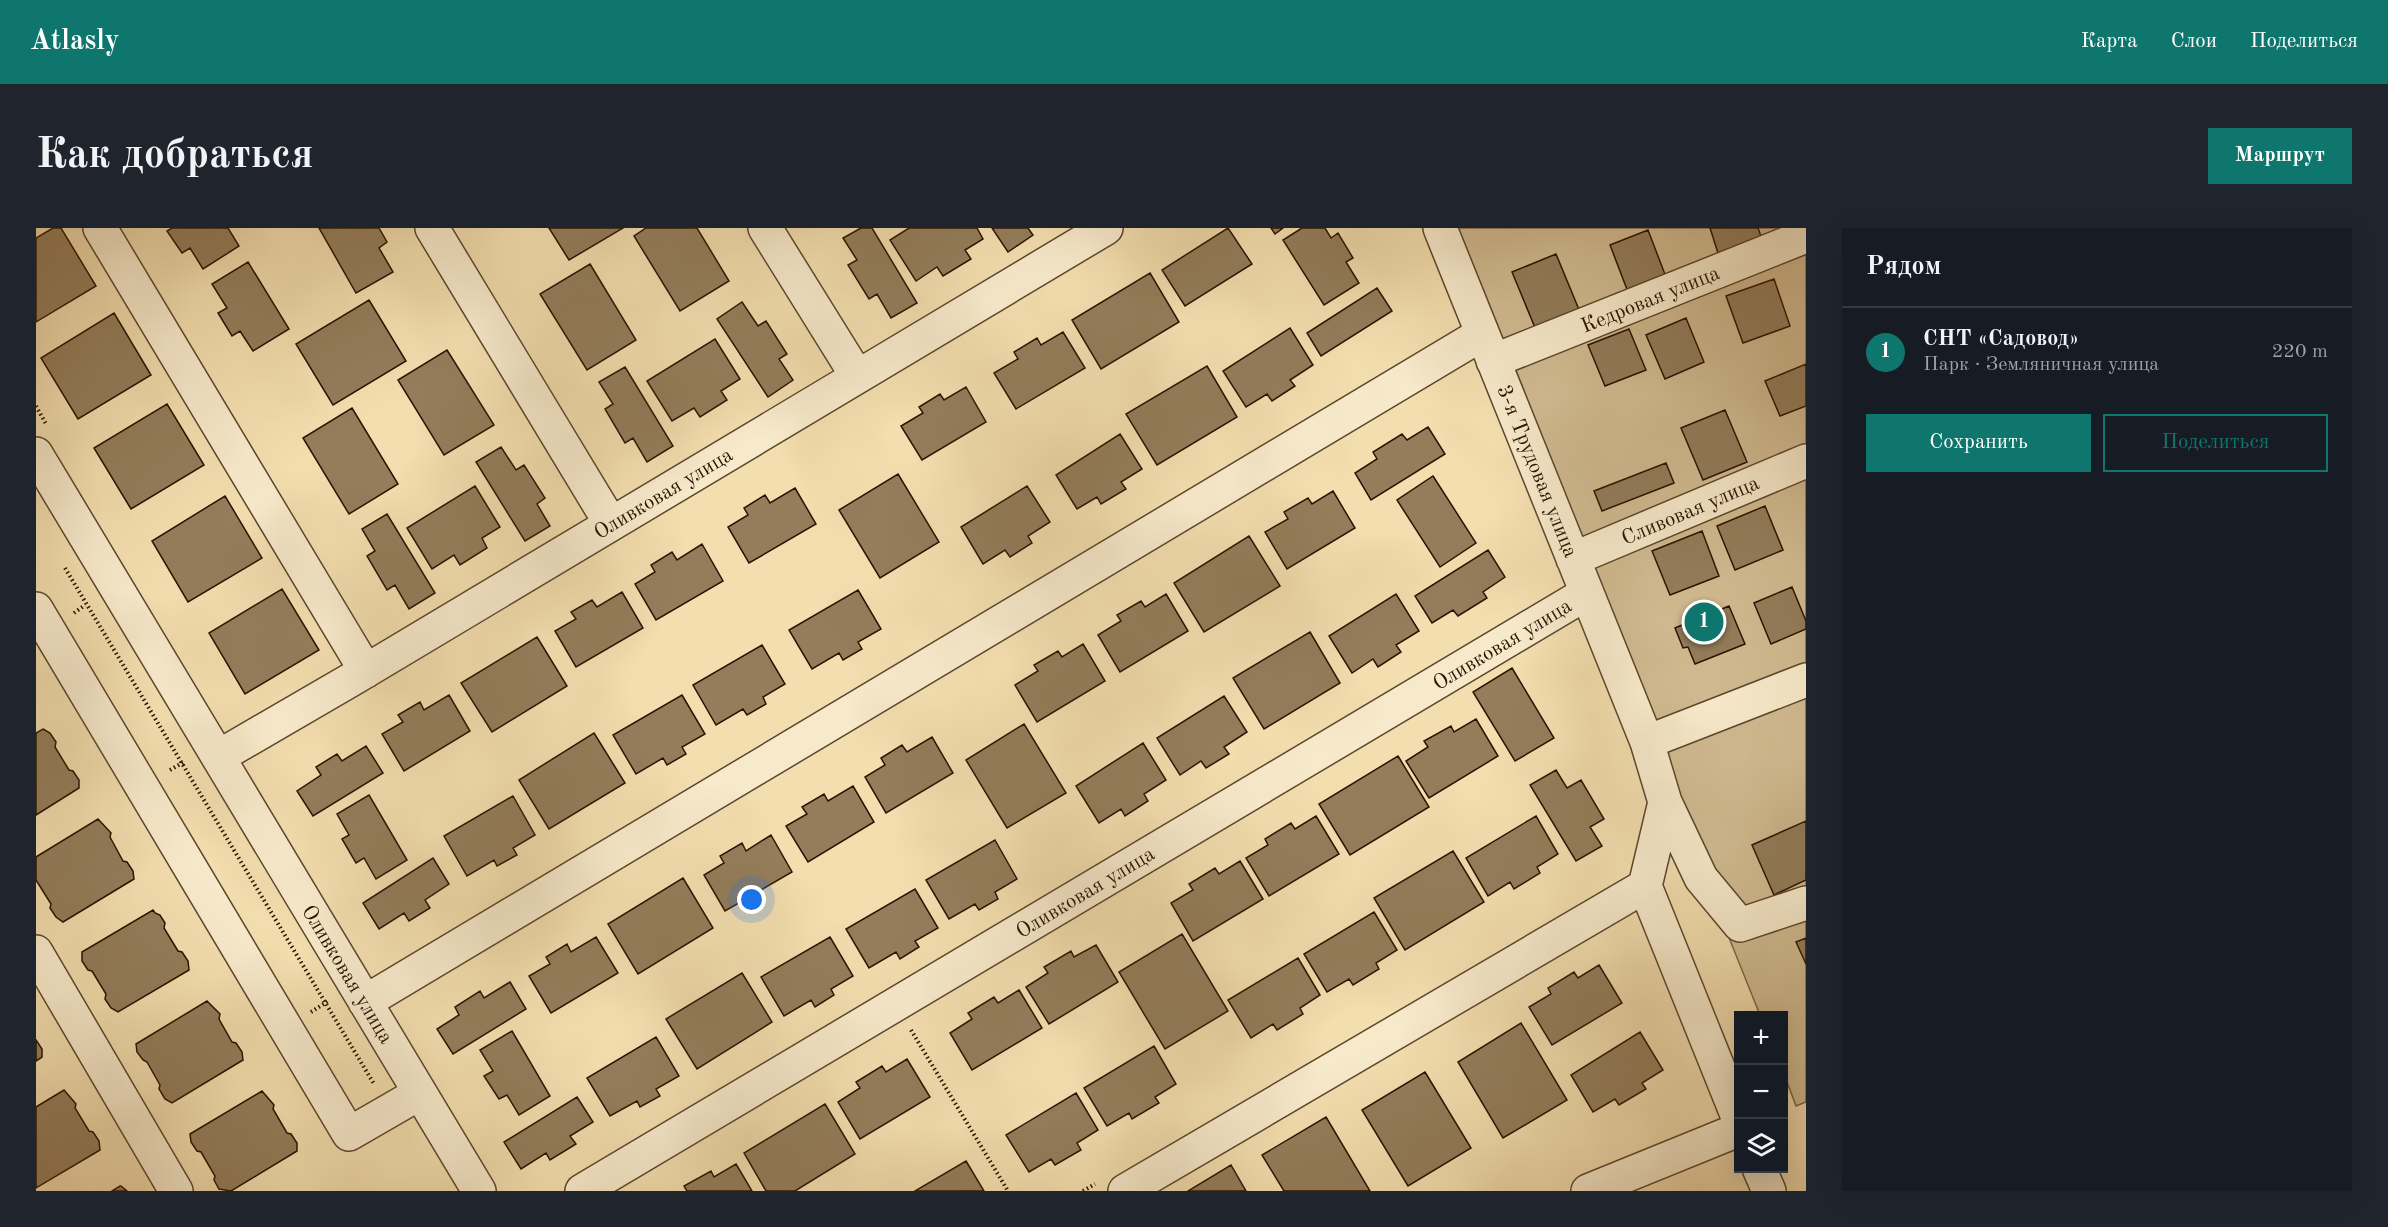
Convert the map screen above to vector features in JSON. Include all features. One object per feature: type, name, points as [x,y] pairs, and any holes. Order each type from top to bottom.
[{"type":"street","points":[[100,228],[366,671]]},
{"type":"street","points":[[432,228],[611,524]]},
{"type":"street","points":[[765,228],[857,376]]},
{"type":"street","name":"3-я Трудовая улица","points":[[1440,228],[1647,742],[1665,802],[1701,878],[1740,925],[1806,903]]},
{"type":"street","name":"Оливковая улица","points":[[218,757],[366,671],[1095,231]]},
{"type":"street","name":"Кедровая улица","points":[[365,1002],[1488,348],[1806,236]]},
{"type":"street","name":"Оливковая улица","points":[[36,455],[479,1191]]},
{"type":"street","name":"Сливовая улица","points":[[1573,559],[1806,461]]},
{"type":"street","name":"Оливковая улица","points":[[582,1191],[1587,593]]},
{"type":"street","points":[[36,609],[349,1134],[420,1093]]},
{"type":"street","points":[[1647,742],[1806,680]]},
{"type":"street","points":[[1665,802],[1645,886],[1734,1107]]},
{"type":"street","points":[[1125,1191],[1645,886]]},
{"type":"street","points":[[36,952],[176,1191]]},
{"type":"street","points":[[1588,1191],[1734,1132]]},
{"type":"street","points":[[1761,1173],[1768,1191]]},
{"type":"path","points":[[63,567],[389,1111]]},
{"type":"path","points":[[896,1005],[1008,1191]]},
{"type":"shaded area","points":[[1445,228],[1806,228],[1806,1102],[1796,1106],[1788,1085],[1788,1011],[1758,1011]]},
{"type":"building","points":[[53,228],[61,228],[96,286],[36,322],[36,238]]},
{"type":"building","points":[[172,228],[228,228],[239,246],[203,269],[190,248],[182,253],[167,231]]},
{"type":"building","points":[[319,228],[379,228],[387,242],[379,248],[393,272],[356,293]]},
{"type":"building","points":[[549,228],[623,228],[569,260]]},
{"type":"building","points":[[646,228],[697,228],[729,281],[680,311],[634,236]]},
{"type":"building","points":[[861,228],[872,228],[917,303],[891,318],[877,294],[869,299],[848,265],[857,260],[843,238]]},
{"type":"building","points":[[909,228],[977,228],[983,239],[965,250],[971,259],[943,276],[937,267],[916,281],[890,240]]},
{"type":"building","points":[[992,228],[1028,228],[1033,235],[1008,252]]},
{"type":"building","points":[[1228,228],[1252,264],[1185,306],[1162,270]]},
{"type":"building","points":[[1271,228],[1283,228],[1275,234]]},
{"type":"building","points":[[1302,228],[1325,228],[1331,238],[1338,233],[1353,258],[1346,262],[1359,283],[1324,305],[1283,240]]},
{"type":"building","points":[[1710,228],[1758,228],[1762,239],[1718,253]]},
{"type":"building","points":[[1648,230],[1666,277],[1628,292],[1610,245]]},
{"type":"building","points":[[1556,254],[1580,312],[1536,330],[1512,272]]},
{"type":"building","points":[[248,262],[289,329],[253,351],[240,331],[232,336],[218,313],[227,308],[212,284]]},
{"type":"building","points":[[590,264],[636,340],[587,370],[540,294]]},
{"type":"building","points":[[1150,273],[1179,322],[1101,369],[1072,320]]},
{"type":"building","points":[[1774,279],[1790,326],[1743,343],[1726,296]]},
{"type":"building","points":[[1377,288],[1392,311],[1321,356],[1307,333]]},
{"type":"building","points":[[369,300],[406,361],[333,405],[296,344]]},
{"type":"building","points":[[742,302],[758,326],[766,321],[787,354],[779,359],[793,380],[768,397],[717,319]]},
{"type":"building","points":[[114,313],[151,375],[78,419],[41,358]]},
{"type":"building","points":[[1686,318],[1704,362],[1665,379],[1646,335]]},
{"type":"building","points":[[1290,328],[1313,365],[1290,380],[1295,386],[1272,401],[1267,394],[1246,407],[1223,371]]},
{"type":"building","points":[[1629,329],[1646,370],[1605,386],[1588,345]]},
{"type":"building","points":[[1063,332],[1085,368],[1016,409],[994,373],[1018,359],[1014,352],[1037,338],[1041,345]]},
{"type":"building","points":[[715,339],[740,379],[721,391],[727,400],[700,417],[694,408],[672,421],[647,381]]},
{"type":"building","points":[[447,350],[494,425],[444,455],[398,380]]},
{"type":"building","points":[[1806,364],[1806,406],[1780,416],[1765,381]]},
{"type":"building","points":[[1207,366],[1237,417],[1157,465],[1126,414]]},
{"type":"building","points":[[625,367],[673,446],[647,462],[633,438],[625,443],[605,409],[613,404],[599,382]]},
{"type":"building","points":[[966,387],[986,422],[922,460],[901,426],[923,413],[919,407],[940,394],[944,400]]},
{"type":"building","points":[[167,404],[204,465],[131,509],[94,448]]},
{"type":"building","points":[[352,408],[398,484],[349,514],[303,438]]},
{"type":"building","points":[[1725,410],[1747,462],[1703,480],[1681,428]]},
{"type":"building","points":[[1428,427],[1445,454],[1371,500],[1355,473],[1377,459],[1373,452],[1402,434],[1407,440]]},
{"type":"building","points":[[1120,434],[1142,469],[1121,482],[1126,489],[1101,504],[1097,497],[1077,509],[1056,475]]},
{"type":"building","points":[[501,447],[516,470],[524,465],[545,498],[537,504],[550,526],[525,541],[476,462]]},
{"type":"building","points":[[1666,463],[1674,483],[1602,511],[1594,491]]},
{"type":"building","points":[[898,474],[939,542],[880,578],[839,510]]},
{"type":"building","points":[[1433,476],[1476,543],[1440,567],[1397,500]]},
{"type":"building","points":[[475,486],[500,527],[482,538],[487,548],[460,565],[454,555],[432,569],[407,528]]},
{"type":"building","points":[[1027,486],[1050,522],[1028,536],[1032,543],[1010,557],[1005,550],[983,564],[961,527]]},
{"type":"building","points":[[795,488],[816,524],[749,563],[728,527],[748,515],[744,508],[765,495],[770,503]]},
{"type":"building","points":[[1333,491],[1355,528],[1287,569],[1265,532],[1288,519],[1284,512],[1308,498],[1312,504]]},
{"type":"building","points":[[225,496],[262,558],[188,602],[152,541]]},
{"type":"building","points":[[1765,506],[1783,550],[1735,570],[1717,526]]},
{"type":"building","points":[[387,514],[435,593],[409,609],[395,585],[387,590],[367,556],[375,551],[362,529]]},
{"type":"building","points":[[1702,531],[1719,576],[1670,595],[1652,551]]},
{"type":"building","points":[[1249,536],[1280,586],[1204,632],[1174,583]]},
{"type":"building","points":[[702,544],[723,581],[656,620],[635,584],[655,572],[651,565],[672,552],[677,560]]},
{"type":"building","points":[[1488,550],[1505,577],[1483,592],[1487,598],[1458,616],[1453,610],[1432,623],[1415,596]]},
{"type":"building","points":[[1792,587],[1806,621],[1806,629],[1771,644],[1754,603]]},
{"type":"building","points":[[282,589],[319,650],[245,694],[209,633]]},
{"type":"building","points":[[858,590],[881,629],[858,642],[862,649],[843,660],[839,653],[812,669],[789,630]]},
{"type":"building","points":[[622,592],[643,628],[576,667],[555,631],[576,619],[571,612],[592,600],[597,607]]},
{"type":"building","points":[[1166,594],[1188,631],[1120,672],[1098,635],[1121,621],[1117,615],[1141,601],[1145,607]]},
{"type":"building","points":[[1396,594],[1419,631],[1396,645],[1401,652],[1378,667],[1373,659],[1352,673],[1329,636]]},
{"type":"building","points":[[1729,606],[1745,644],[1695,664],[1688,647],[1683,648],[1675,628]]},
{"type":"building","points":[[1310,632],[1340,683],[1264,729],[1233,678]]},
{"type":"building","points":[[537,637],[567,686],[492,732],[461,683]]},
{"type":"building","points":[[1083,644],[1105,681],[1037,722],[1015,685],[1038,671],[1034,665],[1058,651],[1062,657]]},
{"type":"building","points":[[762,645],[785,684],[763,697],[766,704],[747,715],[743,709],[716,725],[693,685]]},
{"type":"building","points":[[1512,668],[1554,738],[1515,761],[1473,692]]},
{"type":"building","points":[[449,695],[470,731],[404,771],[382,734],[403,722],[398,715],[420,702],[424,710]]},
{"type":"building","points":[[682,695],[705,734],[682,747],[686,754],[667,765],[663,758],[636,774],[613,735]]},
{"type":"building","points":[[1224,696],[1247,732],[1224,747],[1229,754],[1206,768],[1201,761],[1180,775],[1157,738]]},
{"type":"building","points":[[1476,719],[1498,756],[1429,798],[1406,761],[1428,747],[1424,741],[1451,726],[1454,732]]},
{"type":"building","points":[[1024,724],[1066,793],[1007,828],[966,760]]},
{"type":"building","points":[[43,729],[50,733],[56,742],[55,747],[69,770],[73,771],[79,780],[79,788],[36,815],[36,733]]},
{"type":"building","points":[[594,733],[625,783],[549,829],[519,780]]},
{"type":"building","points":[[932,737],[953,773],[886,813],[865,777],[885,765],[881,758],[902,745],[907,752]]},
{"type":"building","points":[[1143,743],[1166,780],[1144,794],[1148,801],[1125,816],[1121,809],[1099,823],[1076,786]]},
{"type":"building","points":[[366,746],[383,773],[313,816],[297,791],[321,775],[316,767],[337,754],[342,761]]},
{"type":"building","points":[[1398,756],[1429,807],[1350,855],[1319,804]]},
{"type":"building","points":[[1556,770],[1567,788],[1581,780],[1604,819],[1590,827],[1602,846],[1576,861],[1530,785]]},
{"type":"building","points":[[853,786],[874,822],[808,862],[786,826],[807,814],[802,807],[824,794],[828,801]]},
{"type":"building","points":[[369,795],[407,860],[376,879],[364,858],[356,863],[342,839],[349,835],[337,814]]},
{"type":"building","points":[[513,796],[535,835],[513,848],[517,855],[497,866],[494,860],[467,876],[444,836]]},
{"type":"building","points":[[1316,816],[1339,854],[1269,896],[1246,858],[1268,845],[1265,839],[1291,823],[1295,829]]},
{"type":"building","points":[[1536,816],[1558,854],[1537,867],[1540,873],[1514,889],[1510,882],[1488,896],[1466,858]]},
{"type":"building","points":[[98,819],[111,833],[110,837],[123,861],[127,862],[133,871],[134,879],[63,922],[50,908],[51,904],[36,880],[36,857]]},
{"type":"building","points":[[1806,821],[1806,880],[1774,895],[1752,845]]},
{"type":"building","points":[[771,835],[792,872],[725,911],[704,875],[724,863],[720,856],[742,843],[746,851]]},
{"type":"building","points":[[995,840],[1017,879],[995,892],[998,899],[979,910],[975,904],[949,919],[926,880]]},
{"type":"building","points":[[1453,851],[1484,902],[1405,950],[1374,898]]},
{"type":"building","points":[[433,858],[449,884],[425,900],[430,908],[409,921],[404,913],[379,929],[363,903]]},
{"type":"building","points":[[1240,861],[1263,899],[1193,941],[1171,903],[1193,890],[1189,884],[1215,868],[1219,874]]},
{"type":"building","points":[[683,878],[713,928],[638,974],[608,924]]},
{"type":"building","points":[[915,889],[938,928],[915,941],[919,947],[900,959],[896,952],[869,968],[846,929]]},
{"type":"building","points":[[153,910],[160,915],[165,923],[164,928],[178,951],[182,952],[188,961],[189,970],[118,1012],[111,1008],[105,999],[106,994],[92,971],[88,970],[82,961],[82,952]]},
{"type":"building","points":[[1374,912],[1397,950],[1376,963],[1379,969],[1353,985],[1349,979],[1327,992],[1304,954]]},
{"type":"building","points":[[1182,934],[1228,1011],[1165,1049],[1119,972]]},
{"type":"building","points":[[596,937],[618,973],[551,1013],[529,976],[550,964],[546,957],[567,944],[571,952]]},
{"type":"building","points":[[830,937],[853,976],[831,989],[834,995],[815,1007],[811,1000],[784,1016],[761,977]]},
{"type":"building","points":[[1806,938],[1806,964],[1796,942]]},
{"type":"building","points":[[1096,945],[1118,982],[1049,1024],[1026,987],[1048,973],[1044,967],[1071,951],[1074,957]]},
{"type":"building","points":[[1298,958],[1320,995],[1300,1008],[1303,1014],[1277,1030],[1273,1024],[1251,1038],[1228,1000]]},
{"type":"building","points":[[1599,965],[1622,1003],[1552,1045],[1529,1007],[1551,994],[1548,988],[1574,972],[1578,978]]},
{"type":"building","points":[[742,973],[772,1022],[697,1069],[666,1019]]},
{"type":"building","points":[[510,982],[526,1009],[453,1054],[437,1029],[459,1015],[455,1007],[480,991],[484,998]]},
{"type":"building","points":[[1019,990],[1042,1028],[972,1070],[950,1033],[972,1019],[968,1013],[994,997],[998,1003]]},
{"type":"building","points":[[207,1001],[220,1014],[219,1019],[232,1042],[236,1043],[242,1052],[243,1060],[172,1103],[165,1099],[147,1062],[137,1052],[136,1044]]},
{"type":"building","points":[[1521,1023],[1567,1100],[1503,1138],[1458,1062]]},
{"type":"building","points":[[512,1031],[550,1096],[519,1115],[507,1095],[499,1099],[484,1076],[493,1071],[480,1050]]},
{"type":"building","points":[[1640,1032],[1663,1070],[1642,1083],[1646,1089],[1619,1105],[1615,1099],[1593,1112],[1571,1075]]},
{"type":"building","points":[[656,1037],[679,1076],[656,1089],[660,1096],[640,1107],[637,1101],[610,1116],[587,1078]]},
{"type":"building","points":[[36,1040],[42,1049],[42,1057],[36,1061]]},
{"type":"building","points":[[1154,1046],[1176,1084],[1155,1097],[1159,1103],[1132,1119],[1129,1113],[1107,1126],[1084,1088]]},
{"type":"building","points":[[907,1059],[930,1097],[860,1139],[838,1102],[860,1088],[856,1082],[882,1066],[886,1072]]},
{"type":"building","points":[[1425,1072],[1471,1148],[1408,1186],[1362,1110]]},
{"type":"building","points":[[64,1090],[76,1104],[75,1108],[89,1131],[93,1132],[99,1141],[100,1150],[36,1188],[36,1107]]},
{"type":"building","points":[[262,1091],[274,1105],[273,1109],[287,1133],[291,1134],[297,1143],[297,1151],[231,1191],[219,1189],[214,1180],[215,1176],[201,1152],[197,1151],[191,1142],[190,1134]]},
{"type":"building","points":[[1076,1093],[1098,1130],[1077,1143],[1081,1150],[1055,1165],[1051,1159],[1029,1172],[1006,1135]]},
{"type":"building","points":[[577,1097],[593,1122],[570,1136],[576,1144],[550,1160],[546,1153],[521,1169],[504,1142]]},
{"type":"building","points":[[825,1104],[855,1154],[795,1191],[766,1191],[744,1153]]},
{"type":"building","points":[[1326,1117],[1370,1191],[1284,1191],[1262,1155]]},
{"type":"building","points":[[966,1161],[984,1191],[915,1191]]},
{"type":"building","points":[[736,1164],[752,1191],[687,1191],[684,1186],[711,1171],[714,1177]]},
{"type":"building","points":[[1231,1165],[1246,1191],[1188,1191]]},
{"type":"building","points":[[120,1186],[127,1191],[112,1191]]},
{"type":"place","name":"СНТ «Садовод»","points":[[1704,622]]}]
